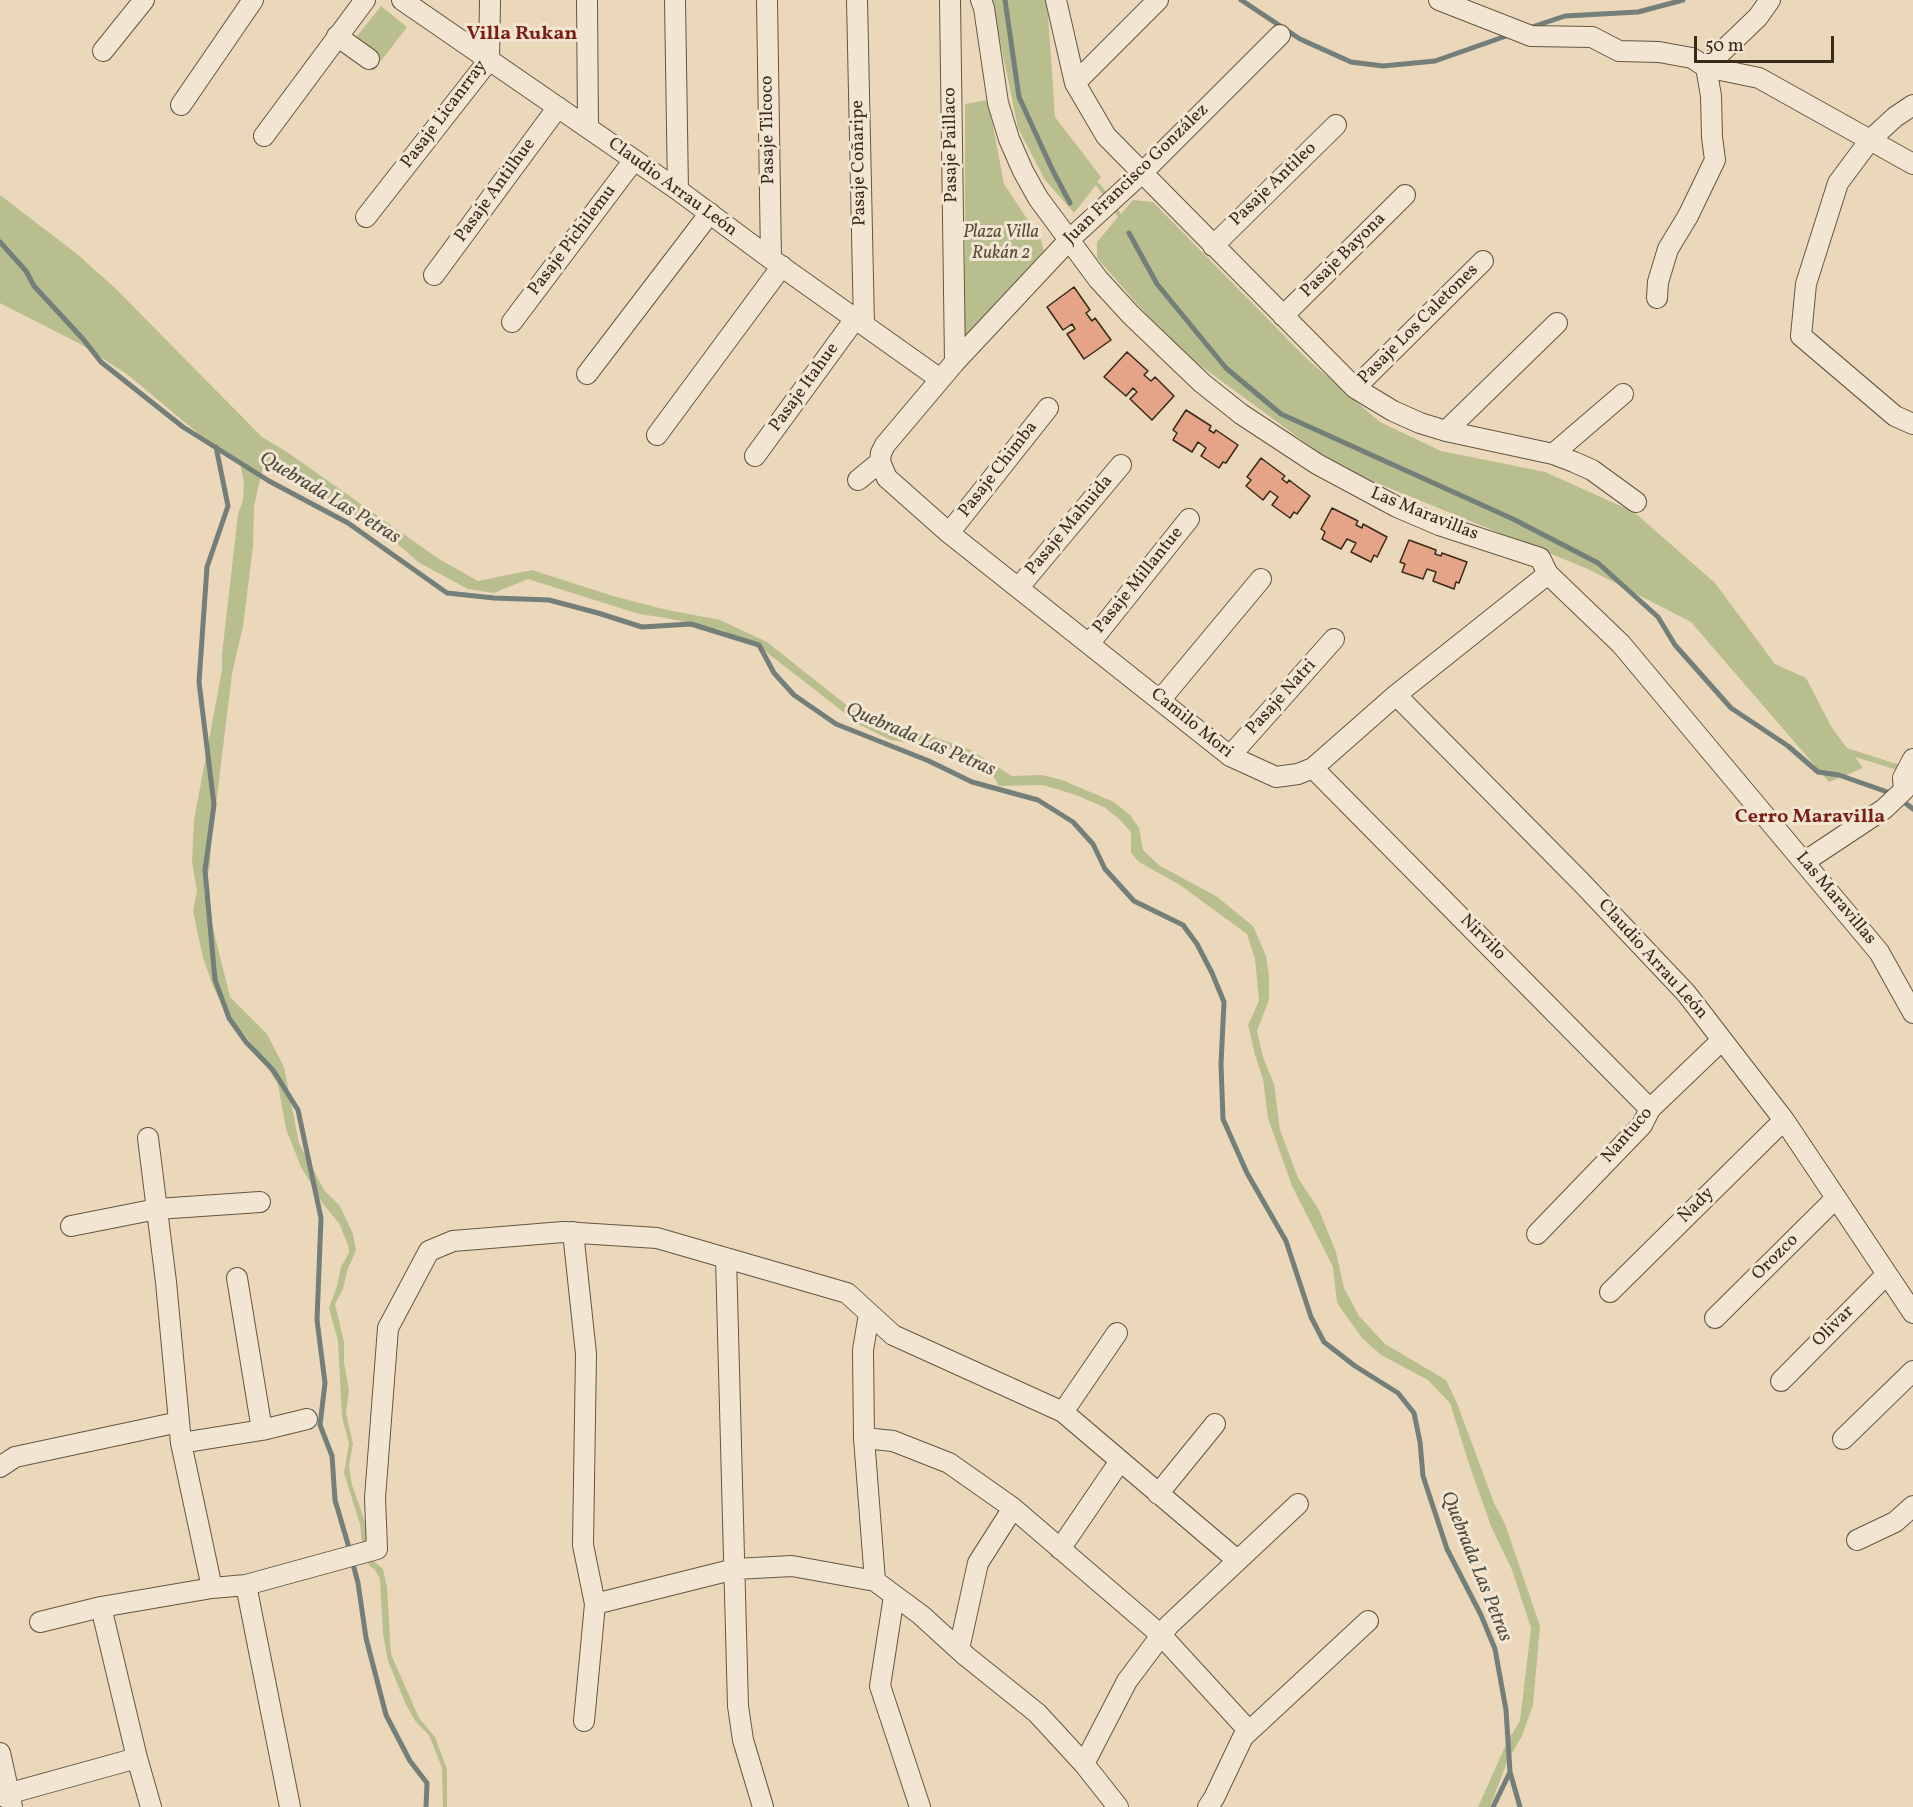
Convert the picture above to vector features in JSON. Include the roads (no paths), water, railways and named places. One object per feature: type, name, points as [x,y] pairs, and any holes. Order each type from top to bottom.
[{"type":"street","points":[[103,51],[144,0]]},
{"type":"street","points":[[181,105],[254,0]]},
{"type":"street","points":[[264,136],[365,0]]},
{"type":"street","name":"Claudio Arrau León","points":[[402,0],[678,190],[776,263],[940,379]]},
{"type":"street","name":"Pasaje Licanrray","points":[[366,217],[489,60],[490,0]]},
{"type":"street","points":[[587,0],[588,127]]},
{"type":"street","points":[[675,0],[678,190]]},
{"type":"street","name":"Pasaje Tilcoco","points":[[767,0],[776,263]]},
{"type":"street","name":"Pasaje Coñaripe","points":[[857,0],[859,322]]},
{"type":"street","name":"Pasaje Paillaco","points":[[950,0],[955,362]]},
{"type":"street","name":"Las Maravillas","points":[[981,0],[998,103],[1009,140],[1038,198],[1098,279],[1166,350],[1202,383],[1269,433],[1317,464],[1397,507],[1439,525],[1540,558],[1548,574],[1621,644],[1879,952],[1913,1013]]},
{"type":"street","points":[[1056,0],[1075,83],[1106,136],[1354,388],[1393,411],[1420,423],[1446,431],[1553,454],[1592,470],[1636,502]]},
{"type":"street","points":[[1075,83],[1158,0]]},
{"type":"street","points":[[1439,0],[1531,36],[1592,37],[1619,51],[1659,52],[1692,58],[1706,67],[1759,78],[1913,164]]},
{"type":"street","points":[[1706,67],[1758,16],[1770,0]]},
{"type":"street","name":"Juan Francisco González","points":[[858,480],[880,462],[885,445],[940,379],[1070,239],[1142,173],[1280,35]]},
{"type":"street","points":[[337,36],[369,59]]},
{"type":"street","points":[[1657,298],[1658,282],[1668,249],[1688,216],[1715,160],[1711,96],[1706,67]]},
{"type":"street","points":[[1913,105],[1895,117],[1870,140],[1838,183],[1806,284],[1801,336],[1895,416],[1913,424]]},
{"type":"street","name":"Pasaje Antilhue","points":[[434,275],[558,107]]},
{"type":"street","name":"Pasaje Antileo","points":[[1212,246],[1336,125]]},
{"type":"street","name":"Pasaje Pichilemu","points":[[512,322],[634,160]]},
{"type":"street","name":"Pasaje Bayona","points":[[1283,316],[1405,195]]},
{"type":"street","points":[[587,374],[710,213]]},
{"type":"street","name":"Pasaje Los Caletones","points":[[1354,388],[1483,261]]},
{"type":"street","points":[[657,435],[776,263]]},
{"type":"street","name":"Pasaje Itahue","points":[[755,456],[859,322]]},
{"type":"street","points":[[1446,431],[1557,323]]},
{"type":"street","points":[[1553,454],[1623,394]]},
{"type":"street","name":"Pasaje Chimba","points":[[949,533],[1048,408]]},
{"type":"street","name":"Camilo Mori","points":[[880,462],[887,478],[949,533],[1230,756],[1276,777],[1298,774],[1313,768],[1396,695],[1548,574]]},
{"type":"street","name":"Pasaje Mahuida","points":[[1019,587],[1121,465]]},
{"type":"street","name":"Pasaje Millantue","points":[[1089,644],[1189,519]]},
{"type":"street","points":[[1161,699],[1261,579]]},
{"type":"street","name":"Pasaje Natri","points":[[1230,756],[1334,639]]},
{"type":"street","name":"Claudio Arrau León","points":[[1396,695],[1606,908],[1686,993],[1784,1120],[1913,1313]]},
{"type":"street","points":[[1804,862],[1884,809],[1904,790],[1903,778],[1913,759]]},
{"type":"street","name":"Nirvilo","points":[[1313,768],[1650,1109]]},
{"type":"street","name":"Nantuco","points":[[1537,1234],[1642,1125],[1650,1109],[1722,1040]]},
{"type":"street","name":"Ñady","points":[[1610,1292],[1784,1120]]},
{"type":"street","points":[[148,1138],[178,1422],[212,1588]]},
{"type":"street","name":"Orozco","points":[[1715,1318],[1836,1198]]},
{"type":"street","points":[[70,1226],[157,1209],[260,1202]]},
{"type":"street","points":[[573,1232],[586,1354],[583,1545],[595,1604],[584,1721]]},
{"type":"street","points":[[40,1622],[101,1607],[212,1588],[246,1585],[377,1549],[375,1498],[388,1328],[429,1251],[453,1241],[573,1232],[657,1238],[847,1293],[893,1335],[1063,1412],[1237,1560]]},
{"type":"street","points":[[726,1258],[738,1707],[743,1740],[763,1807]]},
{"type":"street","name":"Olivar","points":[[1781,1381],[1887,1274]]},
{"type":"street","points":[[237,1278],[262,1430]]},
{"type":"street","points":[[869,1314],[863,1350],[864,1438],[875,1581]]},
{"type":"street","points":[[1063,1412],[1117,1333]]},
{"type":"street","points":[[1844,1439],[1913,1371]]},
{"type":"street","points":[[182,1443],[262,1430],[307,1419]]},
{"type":"street","points":[[0,1467],[15,1457],[178,1422]]},
{"type":"street","points":[[1158,1494],[1215,1424]]},
{"type":"street","points":[[864,1438],[893,1441],[949,1463],[1013,1508],[1161,1635],[1250,1731]]},
{"type":"street","points":[[1060,1549],[1120,1461]]},
{"type":"street","points":[[1084,1764],[1127,1682],[1169,1625],[1298,1504]]},
{"type":"street","points":[[1857,1540],[1895,1522],[1913,1506]]},
{"type":"street","points":[[959,1649],[978,1563],[1013,1508]]},
{"type":"street","points":[[595,1604],[735,1569],[792,1566],[875,1581],[921,1615],[1037,1713],[1084,1764],[1118,1807]]},
{"type":"street","points":[[246,1585],[290,1807]]},
{"type":"street","points":[[894,1596],[880,1686],[920,1807]]},
{"type":"street","points":[[101,1607],[151,1807]]},
{"type":"street","points":[[1208,1807],[1243,1737],[1368,1621]]},
{"type":"street","points":[[0,1753],[7,1799],[137,1758]]},
{"type":"waterway","points":[[1005,0],[1019,97],[1070,203]]},
{"type":"waterway","points":[[1241,0],[1300,39],[1351,62],[1383,66],[1435,61],[1509,35]]},
{"type":"waterway","points":[[1529,28],[1565,16],[1638,12],[1683,0]]},
{"type":"waterway","points":[[1129,233],[1157,284],[1226,368],[1281,414],[1513,519],[1598,563],[1658,617],[1675,645],[1731,708],[1788,746],[1818,772],[1839,775],[1893,794]]},
{"type":"waterway","name":"Quebrada Las Petras","points":[[0,242],[26,271],[34,286],[101,362],[183,427],[269,481],[348,523],[447,593],[549,600],[642,627],[691,624],[759,645],[774,673],[794,695],[836,724],[929,761],[972,782],[1038,800],[1073,822],[1093,844],[1105,869],[1134,901],[1183,925],[1197,944],[1224,1002],[1221,1064],[1223,1119],[1247,1173],[1286,1241],[1311,1317],[1324,1342],[1355,1366],[1398,1393],[1414,1413],[1420,1442],[1423,1476],[1447,1549],[1481,1615],[1495,1649],[1506,1710],[1510,1772],[1520,1807]]},
{"type":"waterway","points":[[216,447],[228,506],[207,567],[199,682],[214,805],[205,870],[215,980],[229,1018],[246,1042],[273,1070],[298,1110],[321,1218],[317,1320],[325,1383],[320,1425],[332,1456],[335,1500],[350,1551]]},
{"type":"waterway","points":[[1900,799],[1913,809]]},
{"type":"waterway","points":[[352,1560],[358,1583],[366,1638],[386,1715],[410,1761],[427,1783],[426,1807]]},
{"type":"waterway","points":[[1493,1807],[1510,1772]]},
{"type":"district","name":"Villa Rukan","points":[[522,35]]},
{"type":"district","name":"Cerro Maravilla","points":[[1810,818]]},
{"type":"park label","name":"Plaza Villa Rukán 2","points":[[1001,244]]}]
